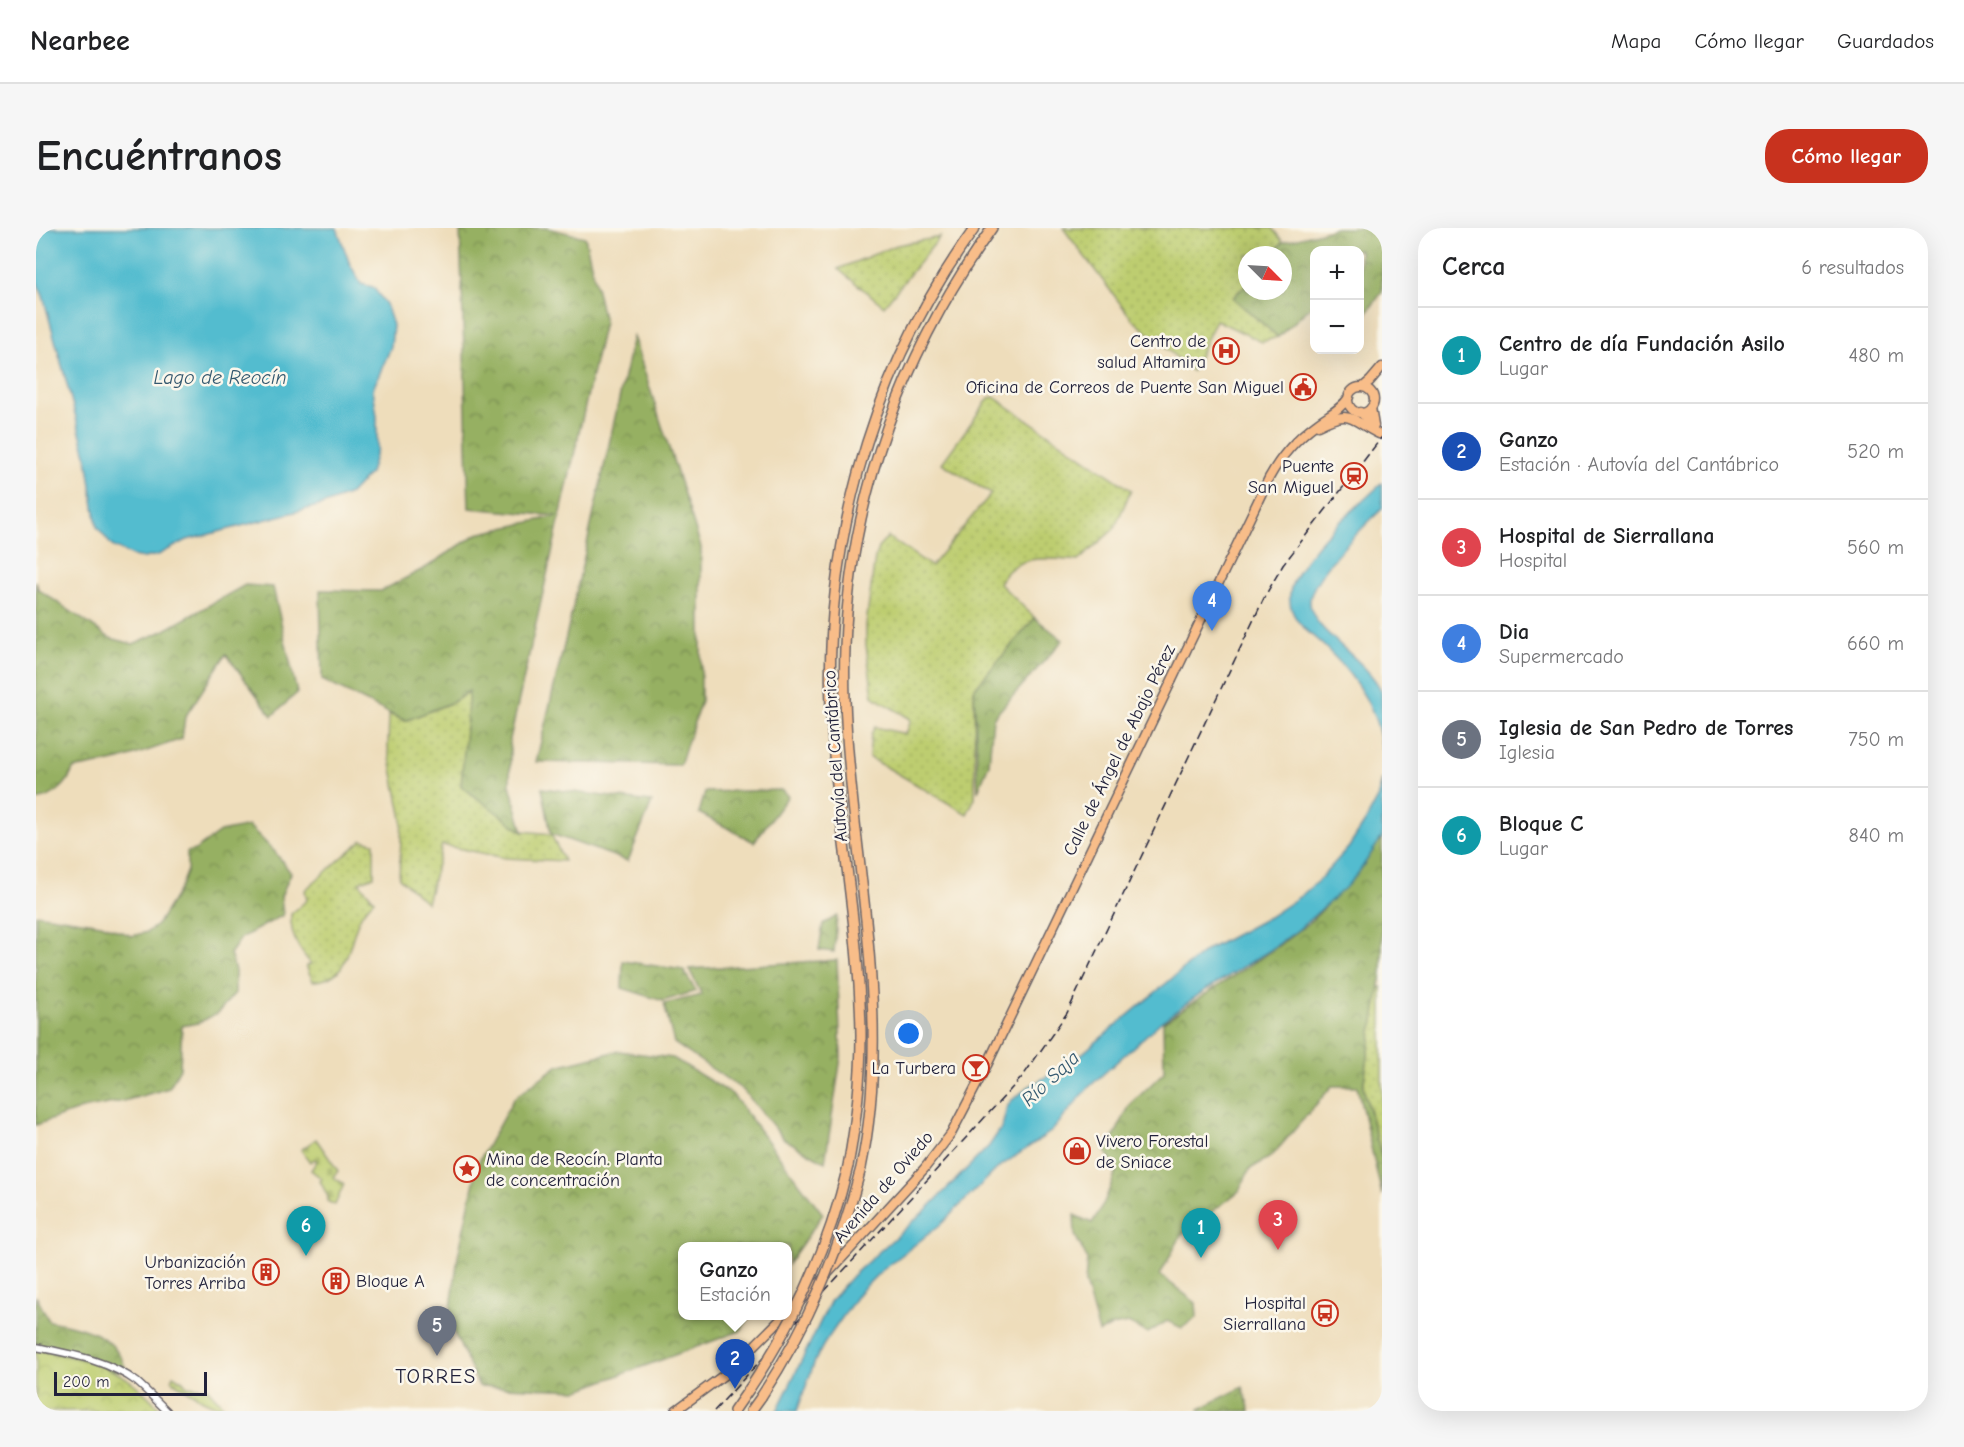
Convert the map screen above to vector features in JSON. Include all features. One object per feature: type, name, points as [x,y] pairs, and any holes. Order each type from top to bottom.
[{"type":"highway","name":"Autovía del Cantábrico","points":[[792,1317],[809,1284],[832,1222],[848,1166],[857,1106],[861,1034],[857,967],[831,715],[831,646],[838,569],[855,482],[885,392],[921,314],[975,228]]},
{"type":"highway","name":"Autovía del Cantábrico","points":[[752,1411],[794,1344],[823,1286],[842,1238],[861,1168],[872,1102],[875,1023],[845,708],[845,638],[850,580],[860,523],[870,483],[898,398],[935,316],[965,267],[994,228]]},
{"type":"highway","name":"Autovía del Cantábrico","points":[[733,1411],[749,1390],[791,1320]]},
{"type":"main road","points":[[1303,435],[1343,405],[1353,390],[1363,387],[1382,368]]},
{"type":"main road","points":[[1378,432],[1371,408],[1374,400],[1372,393],[1375,380],[1382,368]]},
{"type":"main road","points":[[1363,387],[1372,393]]},
{"type":"main road","points":[[1349,397],[1349,404],[1378,432]]},
{"type":"main road","points":[[1333,413],[1366,411],[1371,408]]},
{"type":"main road","points":[[1303,435],[1341,416],[1356,419],[1378,432]]},
{"type":"main road","name":"Calle de Ángel de Abajo Pérez","points":[[1015,1005],[1269,477],[1283,456],[1303,435]]},
{"type":"main road","name":"Avenida de Oviedo","points":[[792,1308],[902,1195],[944,1144],[987,1065],[1015,1005]]},
{"type":"main road","name":"Avenida de Oviedo","points":[[675,1411],[728,1372],[780,1320]]},
{"type":"street","points":[[36,1347],[109,1366],[136,1382],[167,1411]]},
{"type":"green space","points":[[460,228],[547,228],[585,237],[604,322],[510,739],[510,785],[523,832],[461,786],[469,691],[453,702],[405,721],[322,680],[320,590],[381,591],[427,567],[477,534],[557,516],[469,508]]},
{"type":"green space","points":[[1063,228],[1272,228],[1283,242],[1279,246],[1238,246],[1238,293],[1233,298],[1278,337],[1262,342],[1216,320],[1192,371],[1132,319]]},
{"type":"green space","points":[[1336,228],[1372,228],[1382,235],[1382,292],[1366,314],[1364,313],[1364,246],[1310,246],[1310,308],[1278,337],[1233,298],[1238,293],[1238,300],[1292,300],[1292,246],[1279,246],[1283,242]]},
{"type":"green space","points":[[940,237],[884,306],[838,269],[897,245]]},
{"type":"green space","points":[[633,336],[701,547],[701,701],[680,765],[536,762],[571,616]]},
{"type":"green space","points":[[994,397],[1131,490],[1114,529],[1078,561],[1034,559],[1014,566],[999,583],[1035,618],[974,689],[975,798],[967,814],[869,757],[871,734],[875,727],[906,734],[911,720],[873,696],[866,645],[866,625],[875,557],[878,548],[888,537],[931,566],[991,494],[942,463],[989,398]]},
{"type":"green space","points":[[36,581],[38,589],[110,638],[133,644],[165,630],[245,585],[273,587],[297,693],[272,716],[226,654],[185,717],[182,739],[120,760],[73,769],[68,780],[59,790],[48,797],[36,800]]},
{"type":"green space","points":[[1035,618],[1063,640],[993,718],[989,764],[978,791],[974,689]]},
{"type":"green space","points":[[470,691],[523,831],[551,834],[564,861],[505,858],[442,845],[427,903],[399,878],[402,819],[388,748],[389,714],[405,721],[453,702]]},
{"type":"green space","points":[[542,788],[652,802],[628,861],[551,834]]},
{"type":"green space","points":[[781,790],[788,796],[754,842],[699,813],[705,792]]},
{"type":"green space","points":[[249,826],[275,852],[291,873],[281,896],[283,915],[241,938],[230,954],[235,971],[235,993],[218,1013],[198,1023],[182,1026],[180,1068],[169,1088],[124,1101],[82,1109],[36,1125],[36,914],[101,924],[132,936],[147,932],[157,925],[180,888],[187,870],[187,852],[195,850],[220,832]]},
{"type":"green space","points":[[1382,836],[1382,973],[1363,1087],[1382,1158],[1382,1195],[1357,1086],[1332,1086],[1272,1156],[1250,1169],[1239,1191],[1181,1236],[1160,1275],[1196,1303],[1197,1317],[1182,1328],[1167,1321],[1148,1333],[1128,1323],[1112,1326],[1099,1333],[1085,1283],[1087,1259],[1075,1235],[1074,1215],[1092,1223],[1103,1205],[1117,1170],[1106,1152],[1130,1105],[1164,1072],[1163,1022],[1270,952],[1309,923]]},
{"type":"green space","points":[[362,840],[374,843],[374,876],[359,882],[374,900],[360,918],[341,967],[335,974],[325,979],[313,981],[306,966],[311,964],[293,935],[291,914],[307,900],[305,890]]},
{"type":"green space","points":[[837,916],[834,952],[819,950],[823,924]]},
{"type":"green space","points":[[837,960],[841,1057],[825,1162],[784,1139],[743,1090],[674,1043],[664,1004],[702,995],[689,969]]},
{"type":"green space","points":[[623,961],[683,970],[696,991],[663,1001],[622,988]]},
{"type":"green space","points":[[1382,987],[1382,1158],[1363,1087],[1379,988]]},
{"type":"green space","points":[[618,1051],[673,1058],[732,1094],[823,1214],[792,1258],[792,1242],[678,1242],[678,1320],[748,1320],[740,1331],[579,1390],[479,1386],[449,1322],[458,1256],[478,1163],[514,1098],[557,1066]]},
{"type":"green space","points":[[316,1139],[338,1171],[333,1177],[344,1184],[335,1205],[327,1201],[328,1197],[320,1181],[322,1179],[311,1170],[317,1161],[314,1159],[310,1162],[301,1150]]},
{"type":"green space","points":[[36,1296],[49,1321],[86,1330],[107,1341],[116,1349],[126,1372],[36,1353]]},
{"type":"green space","points":[[36,1350],[84,1360],[107,1368],[133,1383],[163,1411],[36,1411]]},
{"type":"green space","points":[[173,1375],[187,1386],[207,1388],[228,1411],[203,1400],[171,1380]]},
{"type":"green space","points":[[1243,1387],[1250,1411],[1200,1411],[1199,1409]]},
{"type":"water","name":"Lago de Reocín","points":[[36,228],[337,228],[349,262],[361,284],[373,287],[386,304],[393,325],[391,347],[373,389],[377,416],[377,449],[370,473],[350,494],[322,505],[187,540],[158,555],[144,558],[132,556],[112,546],[97,527],[87,458],[43,296],[36,280]]},
{"type":"water","points":[[1382,483],[1382,509],[1328,567],[1312,592],[1310,602],[1312,613],[1318,623],[1366,669],[1381,690],[1382,749],[1380,734],[1363,693],[1336,658],[1299,623],[1291,608],[1290,598],[1291,588],[1305,561],[1336,526]]},
{"type":"water","name":"Río Saja","points":[[1382,779],[1382,837],[1359,872],[1345,888],[1298,930],[1162,1021],[1090,1086],[1052,1131],[998,1168],[941,1224],[879,1273],[859,1293],[824,1344],[815,1361],[797,1411],[777,1411],[831,1300],[853,1275],[929,1207],[989,1146],[1002,1127],[1007,1107],[1011,1101],[1028,1087],[1072,1062],[1205,951],[1269,917],[1302,895],[1349,847],[1378,798]]},
{"type":"railway","points":[[714,1411],[1023,1076],[1067,1013],[1265,596],[1283,565],[1382,437]]},
{"type":"place","name":"Centro de salud Altamira","points":[[1226,351]]},
{"type":"place","name":"Oficina de Correos de Puente San Miguel","points":[[1303,387]]},
{"type":"place","name":"Puente San Miguel","points":[[1354,476]]},
{"type":"place","name":"Dia","points":[[1212,631]]},
{"type":"place","name":"La Turbera","points":[[976,1068]]},
{"type":"place","name":"Vivero Forestal de Sniace","points":[[1077,1151]]},
{"type":"place","name":"Mina de Reocín. Planta de concentración","points":[[467,1169]]},
{"type":"place","name":"Hospital de Sierrallana","points":[[1278,1250]]},
{"type":"place","name":"Bloque C","points":[[306,1256]]},
{"type":"place","name":"Centro de día Fundación Asilo","points":[[1201,1258]]},
{"type":"place","name":"Urbanización Torres Arriba","points":[[266,1272]]},
{"type":"place","name":"Bloque A","points":[[336,1281]]},
{"type":"place","name":"Hospital Sierrallana","points":[[1325,1313]]},
{"type":"place","name":"Iglesia de San Pedro de Torres","points":[[437,1356]]},
{"type":"place","name":"Ganzo","points":[[735,1389]]},
{"type":"district","name":"TORRES","points":[[436,1376]]}]
